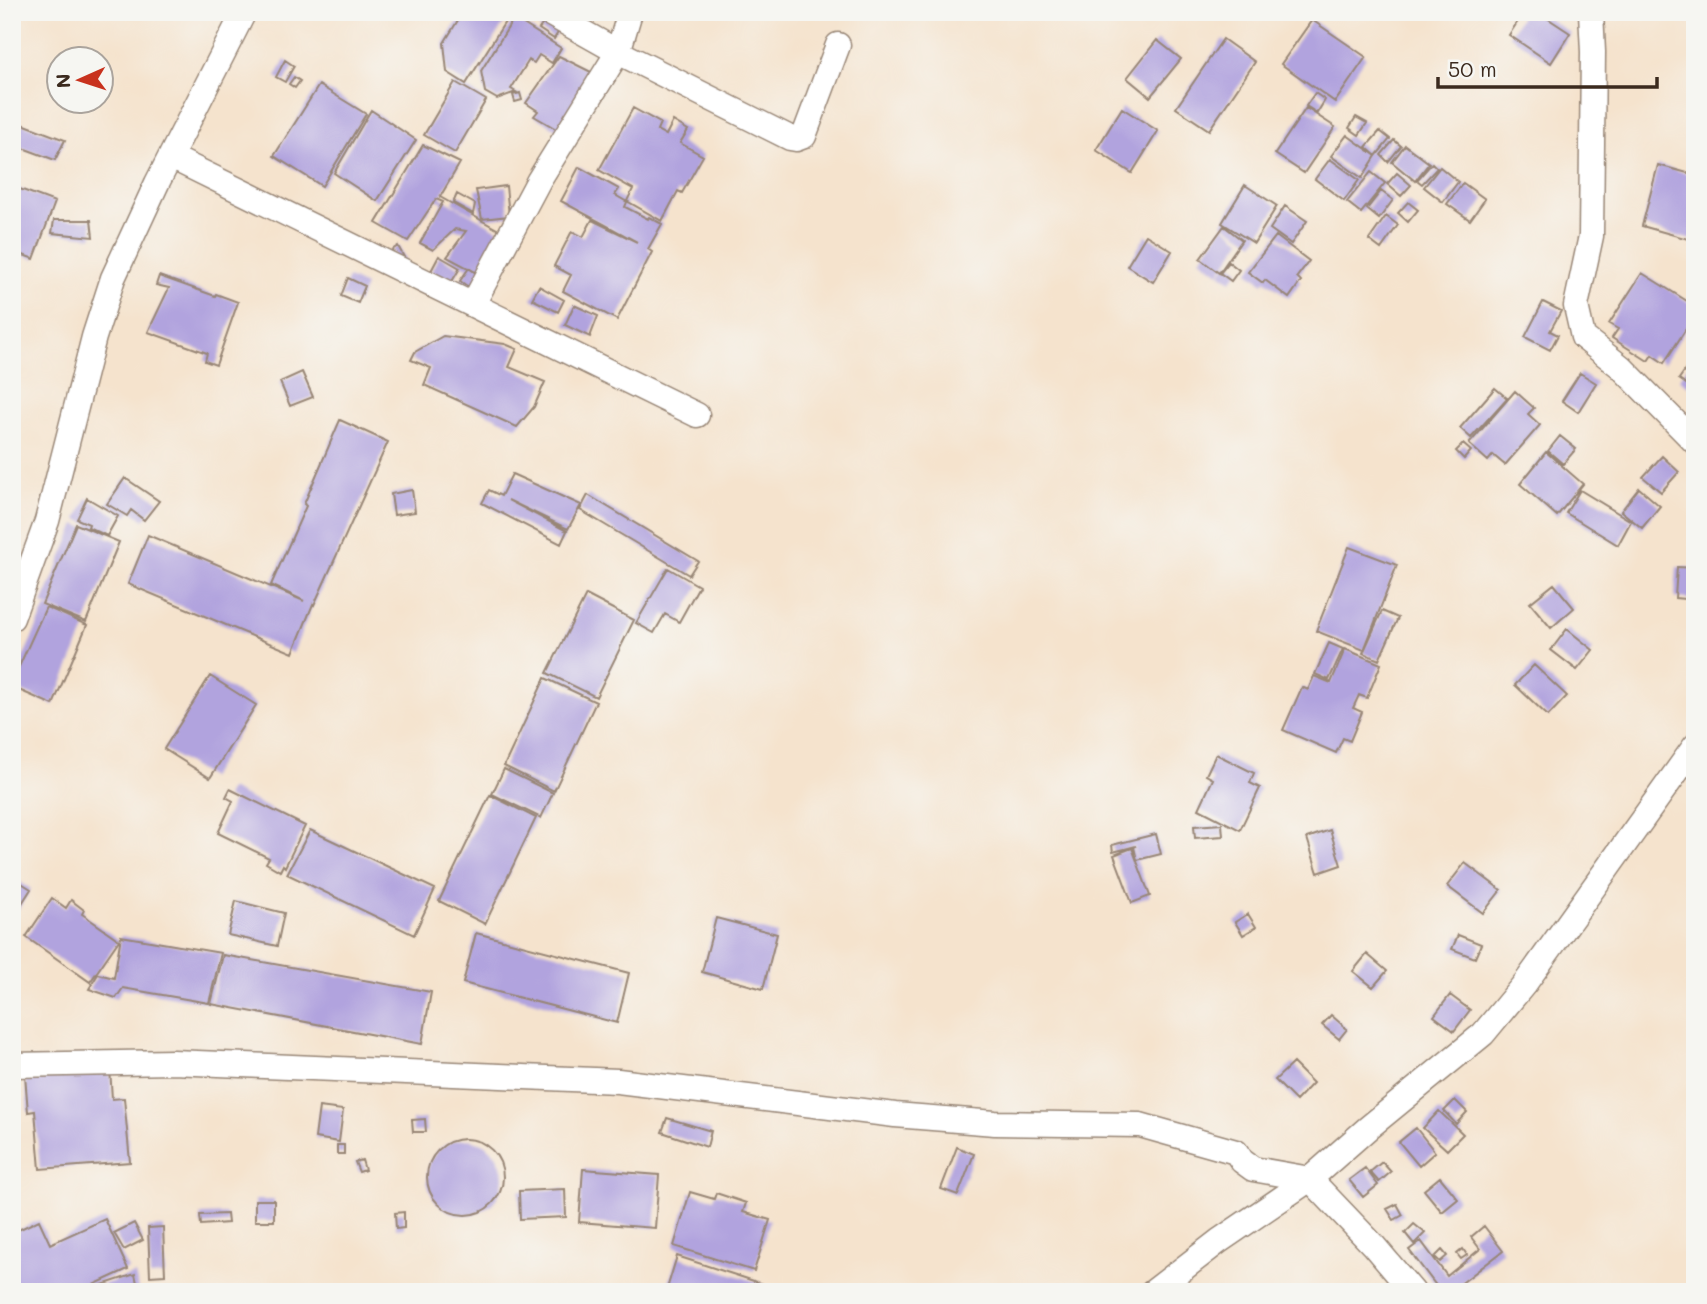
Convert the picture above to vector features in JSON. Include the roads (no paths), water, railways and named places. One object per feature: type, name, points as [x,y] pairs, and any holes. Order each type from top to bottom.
[{"type":"street","points":[[12,618],[47,521],[94,337],[113,278],[244,12]]},
{"type":"street","points":[[547,12],[618,51],[796,139],[803,136],[838,45]]},
{"type":"street","points":[[472,304],[539,180],[618,51],[630,12]]},
{"type":"street","points":[[1591,12],[1591,236],[1576,306],[1583,337],[1621,366],[1695,442]]},
{"type":"street","points":[[171,157],[697,415]]},
{"type":"street","points":[[1153,1292],[1219,1241],[1310,1179],[1483,1034],[1525,982],[1695,746]]},
{"type":"street","points":[[12,1065],[173,1062],[618,1081],[895,1115],[995,1123],[1140,1125],[1236,1152],[1242,1161],[1253,1169],[1310,1179],[1374,1246],[1413,1292]]}]
